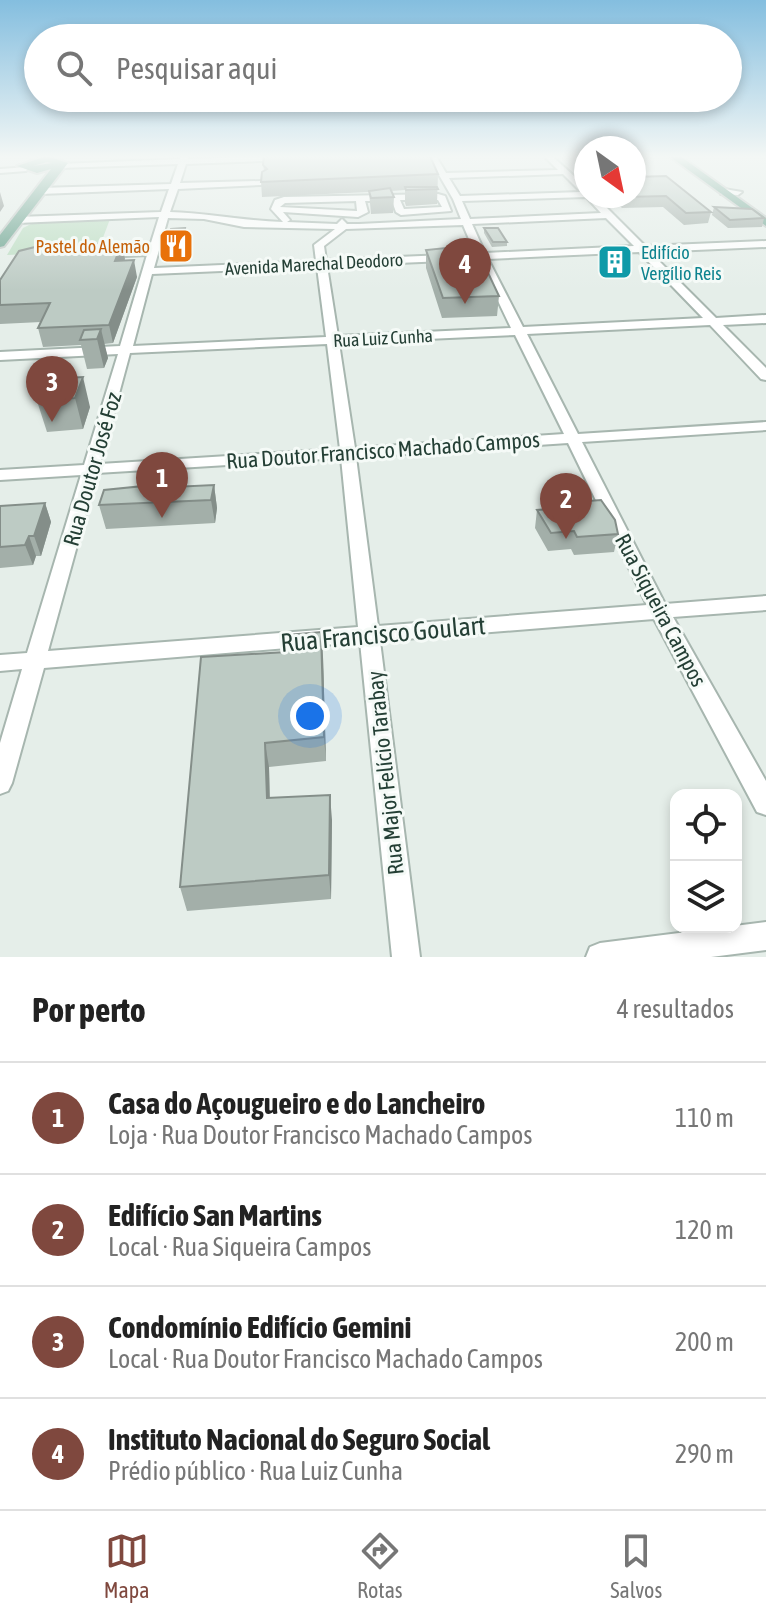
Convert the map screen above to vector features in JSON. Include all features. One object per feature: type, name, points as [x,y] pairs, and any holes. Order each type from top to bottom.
[{"type":"main road","points":[[0,243],[32,201]]},
{"type":"main road","points":[[740,201],[766,223]]},
{"type":"street","name":"Rua Doutor José Foz","points":[[0,783],[170,201]]},
{"type":"street","points":[[275,209],[282,201]]},
{"type":"street","points":[[275,209],[358,214],[363,212],[360,201]]},
{"type":"street","points":[[396,201],[401,212],[448,209],[442,201]]},
{"type":"street","name":"Rua Siqueira Campos","points":[[458,201],[477,255],[660,612],[766,804]]},
{"type":"street","points":[[602,208],[766,376]]},
{"type":"street","points":[[275,209],[285,220]]},
{"type":"street","points":[[165,214],[204,216],[244,224],[343,224],[609,215]]},
{"type":"street","points":[[17,220],[165,214],[343,224]]},
{"type":"street","points":[[322,261],[319,245],[343,224]]},
{"type":"street","name":"Avenida Marechal Deodoro","points":[[151,269],[766,242]]},
{"type":"street","points":[[99,255],[155,252]]},
{"type":"street","name":"Avenida Marechal Deodoro","points":[[322,261],[454,257]]},
{"type":"street","name":"Rua Major Felício Tarabay","points":[[322,261],[348,452],[406,957]]},
{"type":"street","name":"Rua Luiz Cunha","points":[[0,356],[766,319]]},
{"type":"street","name":"Rua Doutor Francisco Machado Campos","points":[[0,475],[766,426]]},
{"type":"street","name":"Rua Francisco Goulart","points":[[0,663],[766,603]]},
{"type":"street","points":[[600,957],[766,936]]},
{"type":"green space","points":[[110,219],[98,251],[7,255],[23,228],[31,224]]},
{"type":"building","points":[[671,201],[697,201],[711,212],[686,213]]},
{"type":"building","points":[[714,207],[752,209],[764,218],[730,220]]},
{"type":"building","points":[[185,228],[182,243],[167,244],[171,229]]},
{"type":"building","points":[[484,228],[498,228],[507,242],[493,242]]},
{"type":"building","points":[[122,243],[115,261],[134,260],[109,325],[38,328],[50,303],[0,305],[0,280],[19,251],[39,246]]},
{"type":"building","points":[[475,245],[499,296],[443,298],[426,250]]},
{"type":"building","points":[[101,329],[97,339],[80,340],[84,330]]},
{"type":"building","points":[[83,377],[75,398],[37,401],[47,379]]},
{"type":"building","points":[[174,483],[173,487],[214,485],[211,500],[99,505],[104,490]]},
{"type":"building","points":[[601,500],[615,520],[618,534],[577,537],[574,531],[551,533],[537,510],[565,508],[562,503]]},
{"type":"building","points":[[45,503],[34,536],[29,536],[25,545],[0,547],[0,506]]},
{"type":"building","points":[[321,632],[324,737],[265,743],[267,798],[330,795],[329,875],[180,887],[201,657],[286,652],[287,635]]},
{"type":"place","name":"Pastel do Alemão","points":[[176,246]]},
{"type":"place","name":"Edifício Vergílio Reis","points":[[615,262]]},
{"type":"place","name":"Instituto Nacional do Seguro Social","points":[[465,304]]},
{"type":"place","name":"Condomínio Edifício Gemini","points":[[52,422]]},
{"type":"place","name":"Casa do Açougueiro e do Lancheiro","points":[[162,518]]},
{"type":"place","name":"Edifício San Martins","points":[[566,539]]}]
